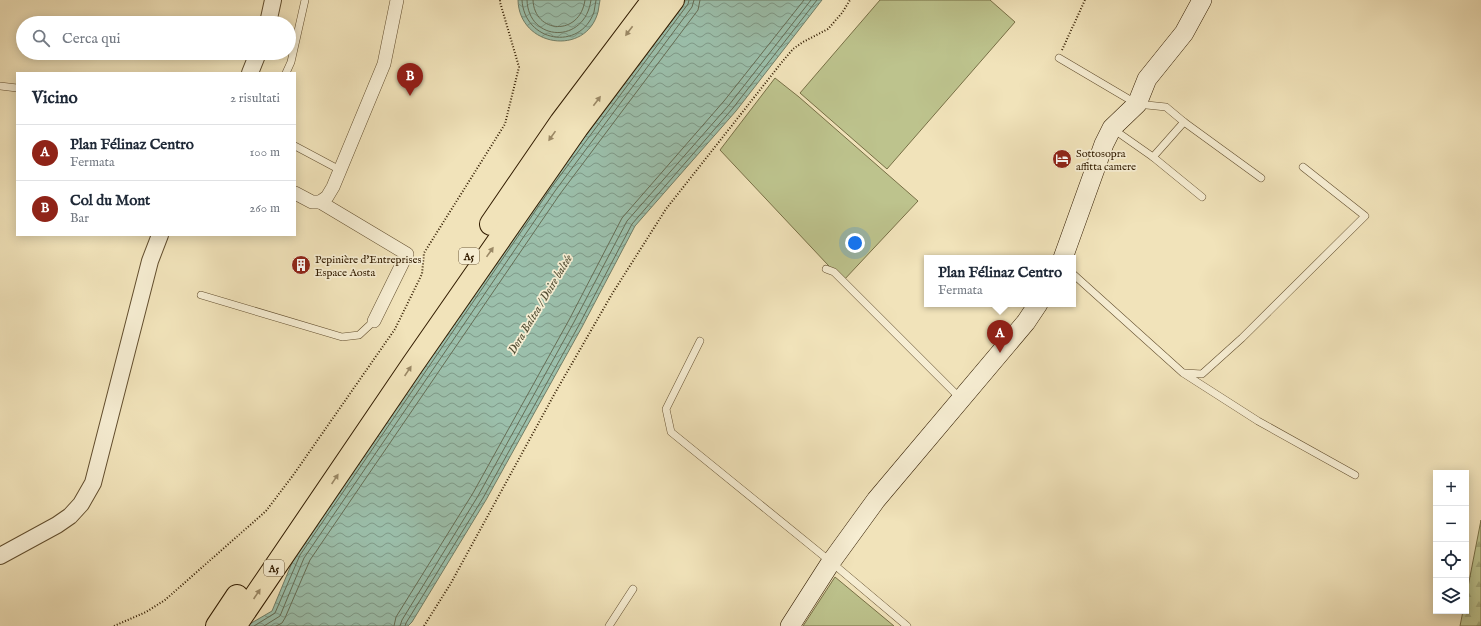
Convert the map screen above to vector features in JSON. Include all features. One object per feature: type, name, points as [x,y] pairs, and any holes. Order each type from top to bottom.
[{"type":"highway","name":"A5","points":[[217,626],[561,122],[653,0]]},
{"type":"highway","name":"A5","points":[[235,626],[412,364],[572,134],[673,0]]},
{"type":"main road","points":[[1064,255],[1104,144],[1112,128],[1137,104],[1147,79],[1184,33],[1202,0]]},
{"type":"main road","points":[[790,626],[831,562],[876,500],[1026,322],[1036,307]]},
{"type":"street","points":[[270,16],[273,0]]},
{"type":"street","points":[[320,202],[327,197],[333,187],[384,64],[397,0]]},
{"type":"street","points":[[250,72],[255,60]]},
{"type":"street","points":[[296,194],[312,202],[320,202],[407,254],[374,321]]},
{"type":"street","points":[[0,556],[57,525],[70,516],[80,504],[93,483],[150,261],[160,236]]},
{"type":"lane","points":[[296,40],[305,0]]},
{"type":"lane","points":[[1058,58],[1137,104],[1166,108],[1262,178]]},
{"type":"lane","points":[[286,72],[291,60]]},
{"type":"lane","points":[[0,86],[16,88]]},
{"type":"lane","points":[[1153,157],[1184,122]]},
{"type":"lane","points":[[1112,128],[1153,157],[1202,197]]},
{"type":"lane","points":[[296,147],[340,170]]},
{"type":"lane","points":[[1183,373],[1202,374],[1242,338],[1365,216],[1303,167]]},
{"type":"lane","points":[[826,269],[834,272],[962,399]]},
{"type":"lane","points":[[1076,277],[1183,373],[1258,421],[1355,475]]},
{"type":"lane","points":[[201,295],[342,337],[359,335],[374,321]]},
{"type":"lane","points":[[700,341],[666,409],[670,432],[831,562],[907,626]]},
{"type":"lane","points":[[609,626],[633,589]]},
{"type":"path","points":[[424,626],[452,583],[555,393],[666,209],[793,49],[828,29],[842,13],[850,0]]},
{"type":"path","points":[[1058,58],[1085,0]]},
{"type":"green space","points":[[880,0],[990,0],[1015,22],[887,169],[800,93]]},
{"type":"green space","points":[[775,78],[799,97],[918,201],[843,281],[720,150]]},
{"type":"green space","points":[[1481,520],[1481,626],[1460,626],[1462,614],[1469,614],[1469,582]]},
{"type":"green space","points":[[835,577],[894,626],[803,626]]},
{"type":"water","points":[[518,0],[600,0],[598,12],[591,26],[581,36],[568,40],[554,40],[541,36],[529,28],[521,16]]},
{"type":"water","name":"Dora Baltea / Doire baltée","points":[[686,0],[822,0],[736,111],[635,226],[582,327],[486,500],[412,622],[408,626],[242,626],[248,625],[272,611],[296,553],[548,186]]},
{"type":"place","name":"Col du Mont","points":[[410,96]]},
{"type":"place","name":"Sottosopra affitta camere","points":[[1062,159]]},
{"type":"place","name":"Pepinière d'Entreprises Espace Aosta","points":[[301,265]]},
{"type":"place","name":"Plan Félinaz Centro","points":[[1000,353]]}]
